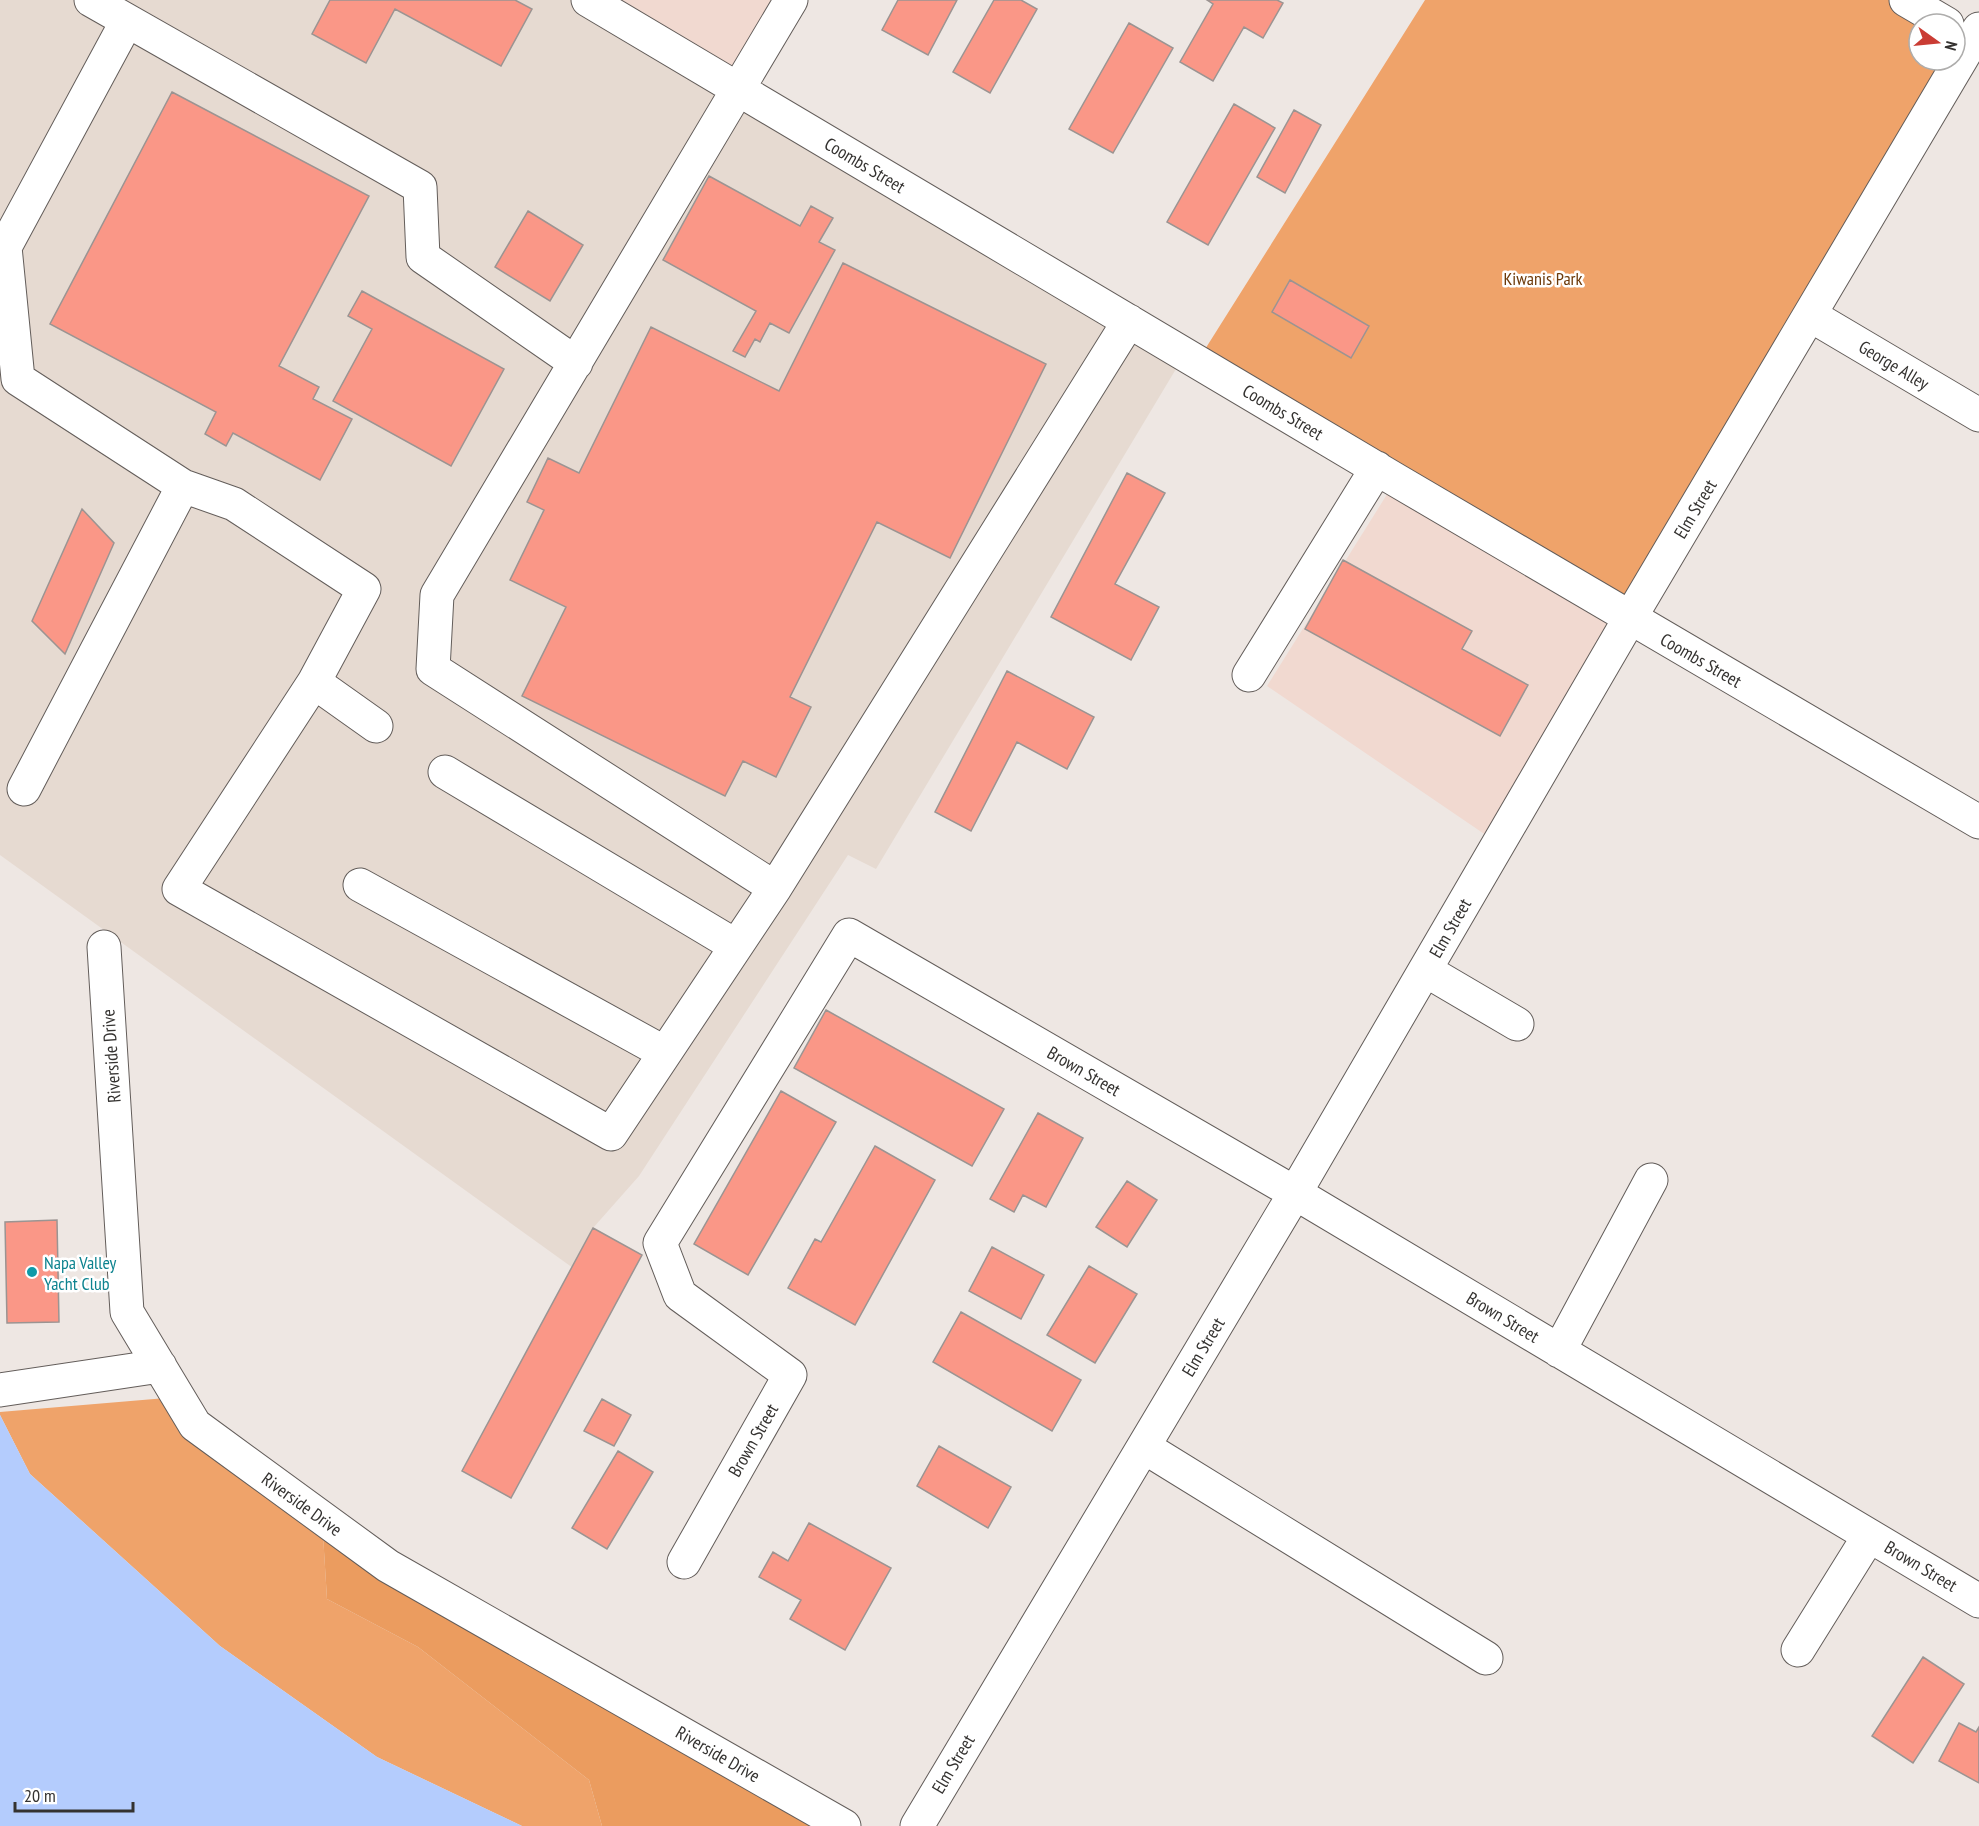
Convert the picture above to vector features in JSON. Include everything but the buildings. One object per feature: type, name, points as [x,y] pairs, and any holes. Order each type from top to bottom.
[{"type":"street","points":[[91,0],[420,187],[423,257],[576,363]]},
{"type":"street","name":"Coombs Street","points":[[588,0],[628,10],[738,90],[1979,822]]},
{"type":"street","points":[[775,888],[433,669],[437,595],[791,0]]},
{"type":"street","points":[[1906,0],[1928,12]]},
{"type":"street","points":[[127,21],[5,248],[9,385],[183,486],[234,504],[364,590],[314,682],[179,889],[611,1134],[775,888],[1129,321]]},
{"type":"street","name":"Elm Street","points":[[916,1826],[1295,1193],[1630,618],[1810,315],[1945,72]]},
{"type":"street","name":"George Alley","points":[[1810,315],[1979,415]]},
{"type":"street","points":[[1249,675],[1377,468]]},
{"type":"street","points":[[24,789],[183,486]]},
{"type":"street","points":[[314,682],[376,726]]},
{"type":"street","points":[[445,772],[736,946]]},
{"type":"street","points":[[360,885],[665,1053]]},
{"type":"street","name":"Brown Street","points":[[684,1562],[790,1375],[680,1295],[660,1243],[849,935],[1295,1193],[1979,1601]]},
{"type":"street","name":"Riverside Drive","points":[[104,947],[127,1312],[195,1425],[388,1566],[844,1826]]},
{"type":"street","points":[[1425,970],[1517,1024]]},
{"type":"street","points":[[1559,1351],[1651,1180]]},
{"type":"street","points":[[0,1390],[160,1366]]},
{"type":"street","points":[[1143,1447],[1486,1659]]},
{"type":"street","points":[[1798,1650],[1869,1536]]},
{"type":"shaded area","points":[[0,0],[588,0],[1185,354],[876,869],[848,855],[639,1176],[593,1228],[573,1268],[0,855]]},
{"type":"shaded area","points":[[588,0],[791,0],[738,90]]},
{"type":"shaded area","points":[[1396,480],[1630,618],[1499,844],[1267,686]]},
{"type":"shaded area","points":[[322,1519],[844,1826],[602,1826],[589,1780],[418,1647],[327,1599]]},
{"type":"green space","name":"Kiwanis Park","points":[[1425,0],[1906,0],[1912,12],[1907,12],[1907,72],[1953,72],[1630,618],[1197,362]]},
{"type":"green space","points":[[178,1397],[322,1518],[327,1599],[418,1647],[589,1780],[602,1826],[522,1826],[377,1757],[220,1646],[30,1474],[0,1415],[0,1412]]},
{"type":"water","points":[[0,1415],[30,1474],[220,1646],[377,1757],[522,1826],[0,1826]]},
{"type":"place","name":"Napa Valley Yacht Club","points":[[32,1272]]}]
